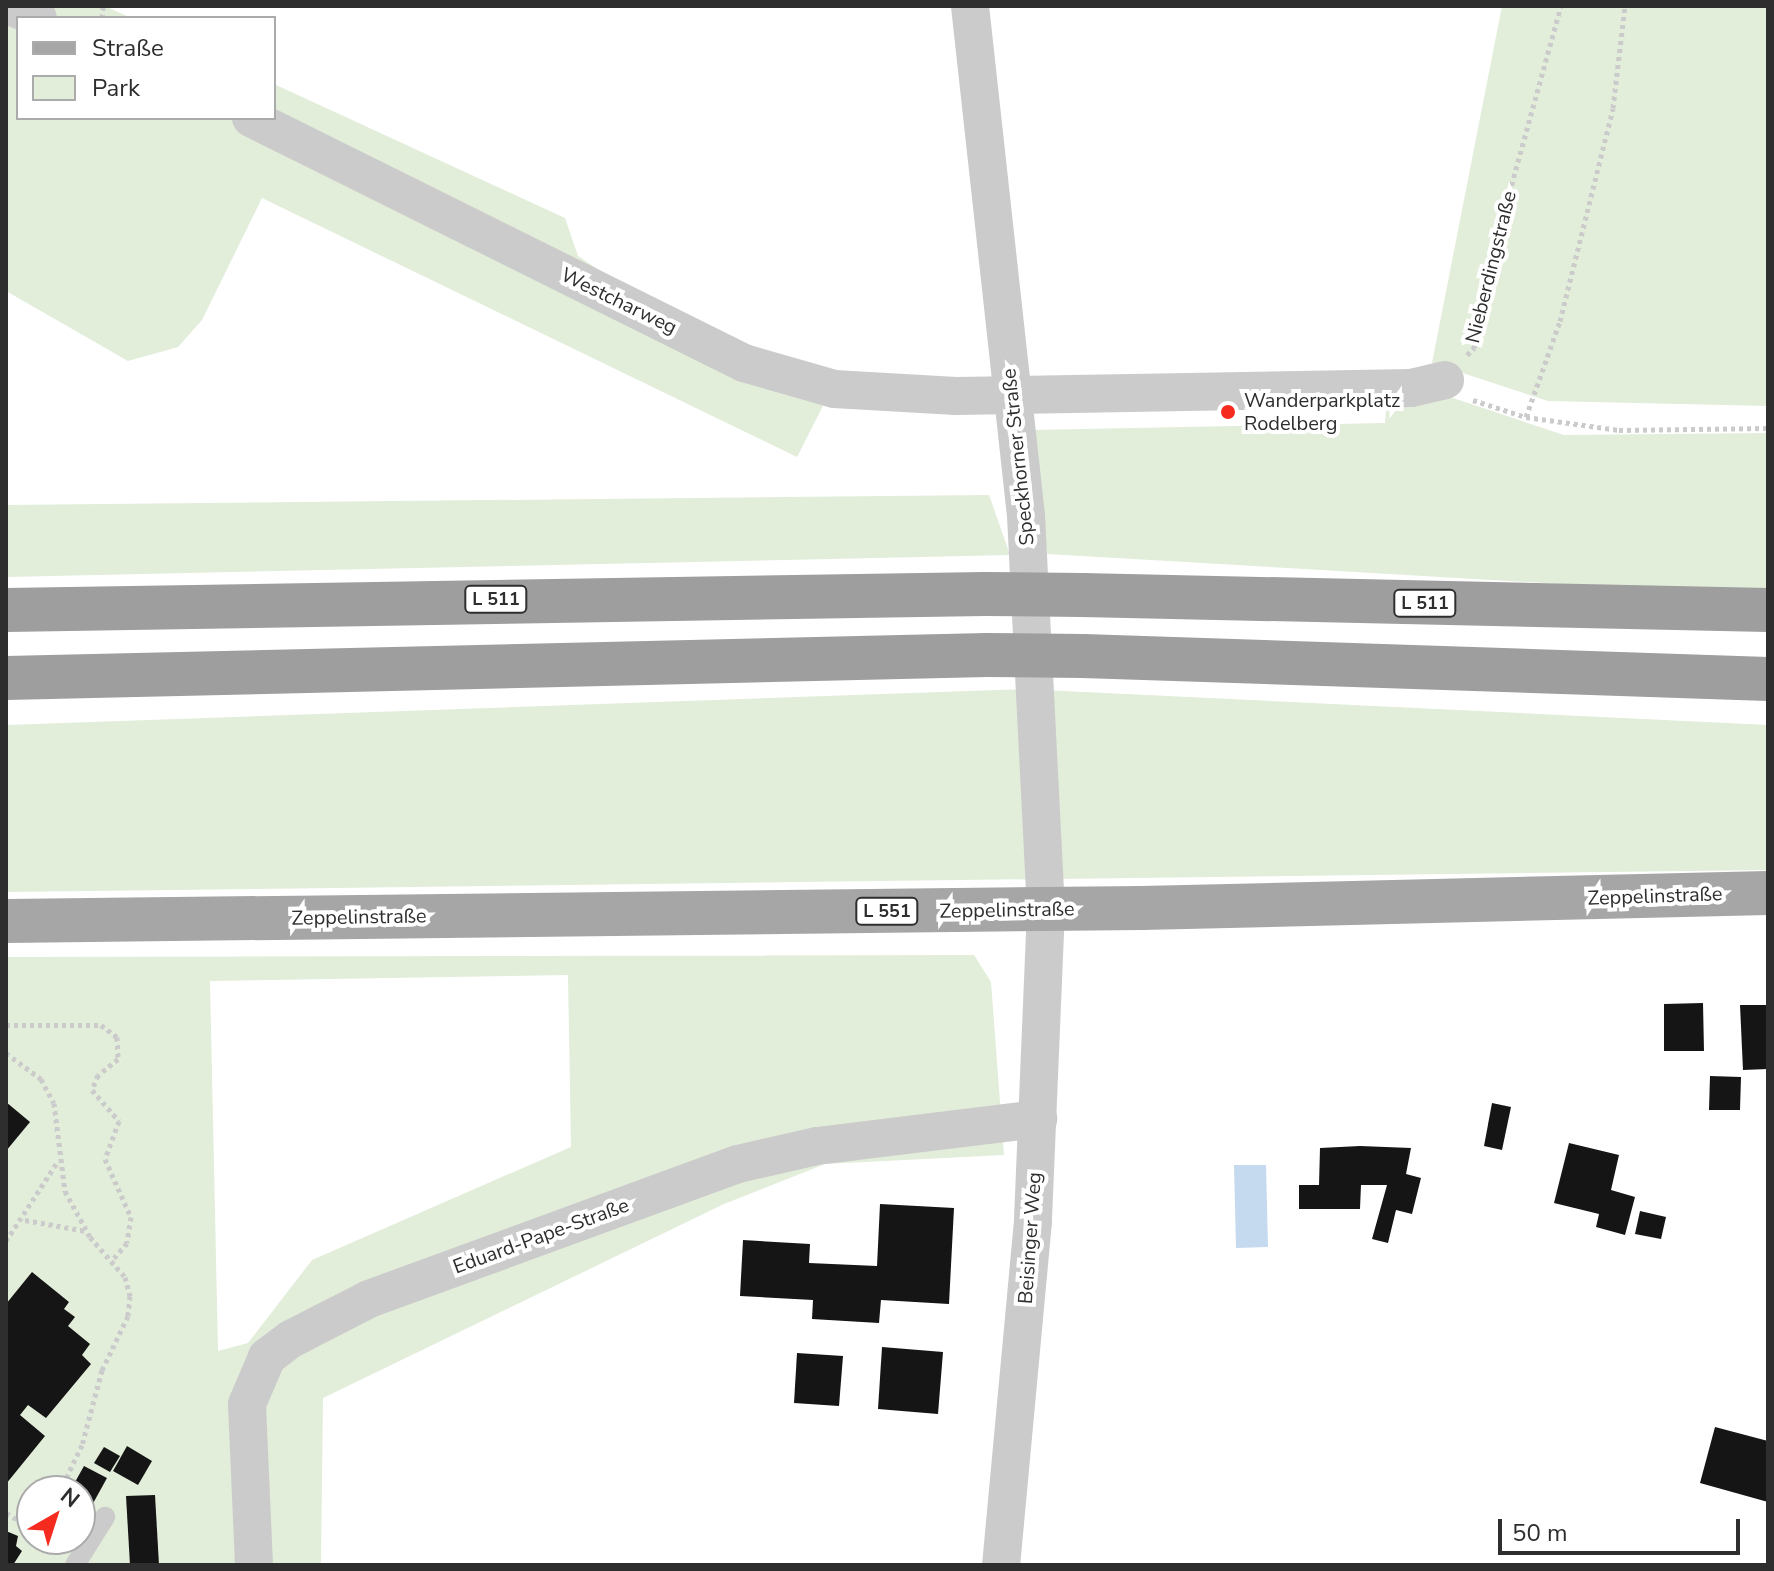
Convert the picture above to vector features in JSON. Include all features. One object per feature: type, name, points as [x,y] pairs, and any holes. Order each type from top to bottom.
[{"type":"highway","name":"L 511","points":[[6,610],[985,594],[1768,610]]},
{"type":"highway","points":[[6,678],[987,655],[1768,679]]},
{"type":"main road","name":"Zeppelinstraße","points":[[6,921],[1046,909],[1768,893]]},
{"type":"street","points":[[9,6],[33,16]]},
{"type":"street","name":"Speckhorner Straße","points":[[970,6],[1026,516],[1046,909]]},
{"type":"street","name":"Westcharweg","points":[[255,120],[744,363],[834,389],[1012,393]]},
{"type":"street","points":[[1012,393],[1411,388],[1445,380]]},
{"type":"street","name":"Beisinger Weg","points":[[1001,1565],[1038,1119],[1046,909]]},
{"type":"street","name":"Eduard-Pape-Straße","points":[[254,1565],[247,1404],[254,1377],[267,1357],[291,1339],[369,1299],[738,1164],[817,1146],[1038,1119]]},
{"type":"lane","points":[[75,1565],[105,1517]]},
{"type":"path","name":"Nieberdingstraße","points":[[1445,380],[1474,348],[1503,216],[1561,6]]},
{"type":"path","points":[[1526,417],[1560,321],[1613,108],[1625,6]]},
{"type":"path","points":[[1445,380],[1451,391],[1526,417],[1619,430],[1768,428]]},
{"type":"path","points":[[6,1025],[101,1025],[117,1037],[118,1059],[98,1075],[92,1090],[119,1121],[105,1159],[131,1217],[127,1243],[112,1260]]},
{"type":"path","points":[[6,1053],[41,1079],[54,1103],[65,1191],[87,1231],[112,1260],[130,1296],[128,1316],[102,1370],[82,1445],[68,1475]]},
{"type":"path","points":[[6,1241],[24,1220],[59,1160]]},
{"type":"path","points":[[24,1220],[87,1231]]},
{"type":"green space","points":[[6,6],[105,6],[127,16],[16,16],[16,120],[276,120],[276,85],[565,218],[578,256],[693,332],[828,396],[797,457],[262,198],[202,320],[178,347],[128,361],[6,291]]},
{"type":"green space","points":[[1502,6],[1768,6],[1768,406],[1548,401],[1432,363]]},
{"type":"green space","points":[[1447,396],[1564,435],[1768,433],[1768,596],[1047,554],[1032,430],[1385,423],[1387,400]]},
{"type":"green space","points":[[989,495],[1010,555],[6,577],[6,505]]},
{"type":"green space","points":[[1022,689],[1768,725],[1768,870],[6,892],[6,725]]},
{"type":"green space","points":[[974,955],[991,982],[1004,1155],[825,1164],[724,1204],[323,1398],[321,1565],[6,1565],[6,957]],"holes":[[[568,975],[571,1147],[312,1260],[248,1343],[218,1351],[210,981]]]},
{"type":"water","points":[[1234,1165],[1266,1165],[1268,1247],[1236,1248]]},
{"type":"building","points":[[1703,1003],[1704,1051],[1664,1051],[1664,1004]]},
{"type":"building","points":[[1740,1005],[1768,1005],[1768,1069],[1743,1070]]},
{"type":"building","points":[[1710,1076],[1741,1077],[1740,1110],[1709,1110]]},
{"type":"building","points":[[6,1102],[30,1122],[6,1151]]},
{"type":"building","points":[[1492,1103],[1511,1107],[1502,1150],[1484,1146]]},
{"type":"building","points":[[1569,1143],[1619,1155],[1611,1190],[1635,1197],[1625,1235],[1596,1227],[1599,1214],[1554,1203]]},
{"type":"building","points":[[1320,1148],[1411,1148],[1406,1174],[1421,1178],[1412,1214],[1396,1210],[1388,1243],[1372,1239],[1387,1185],[1361,1185],[1360,1209],[1299,1209],[1299,1185],[1319,1185]]},
{"type":"building","points":[[880,1204],[954,1208],[949,1304],[881,1300],[879,1323],[812,1319],[813,1300],[740,1296],[743,1240],[810,1244],[809,1263],[877,1266]]},
{"type":"building","points":[[1640,1211],[1666,1217],[1661,1239],[1635,1234]]},
{"type":"building","points":[[32,1272],[69,1302],[64,1309],[75,1317],[68,1326],[90,1344],[82,1355],[91,1364],[46,1418],[28,1405],[20,1415],[45,1436],[6,1484],[6,1304]]},
{"type":"building","points":[[882,1347],[943,1352],[938,1414],[878,1409]]},
{"type":"building","points":[[797,1353],[843,1356],[839,1406],[794,1403]]},
{"type":"building","points":[[1715,1427],[1768,1441],[1768,1502],[1700,1483]]},
{"type":"building","points":[[127,1446],[152,1461],[138,1485],[113,1471]]},
{"type":"building","points":[[104,1447],[120,1456],[110,1472],[94,1463]]},
{"type":"building","points":[[84,1466],[107,1478],[96,1498],[96,1475],[79,1475]]},
{"type":"building","points":[[155,1495],[159,1565],[130,1565],[126,1496]]},
{"type":"building","points":[[6,1531],[16,1535],[16,1555],[19,1555],[13,1565],[6,1565]]},
{"type":"place","name":"Wanderparkplatz Rodelberg","points":[[1228,412]]}]
